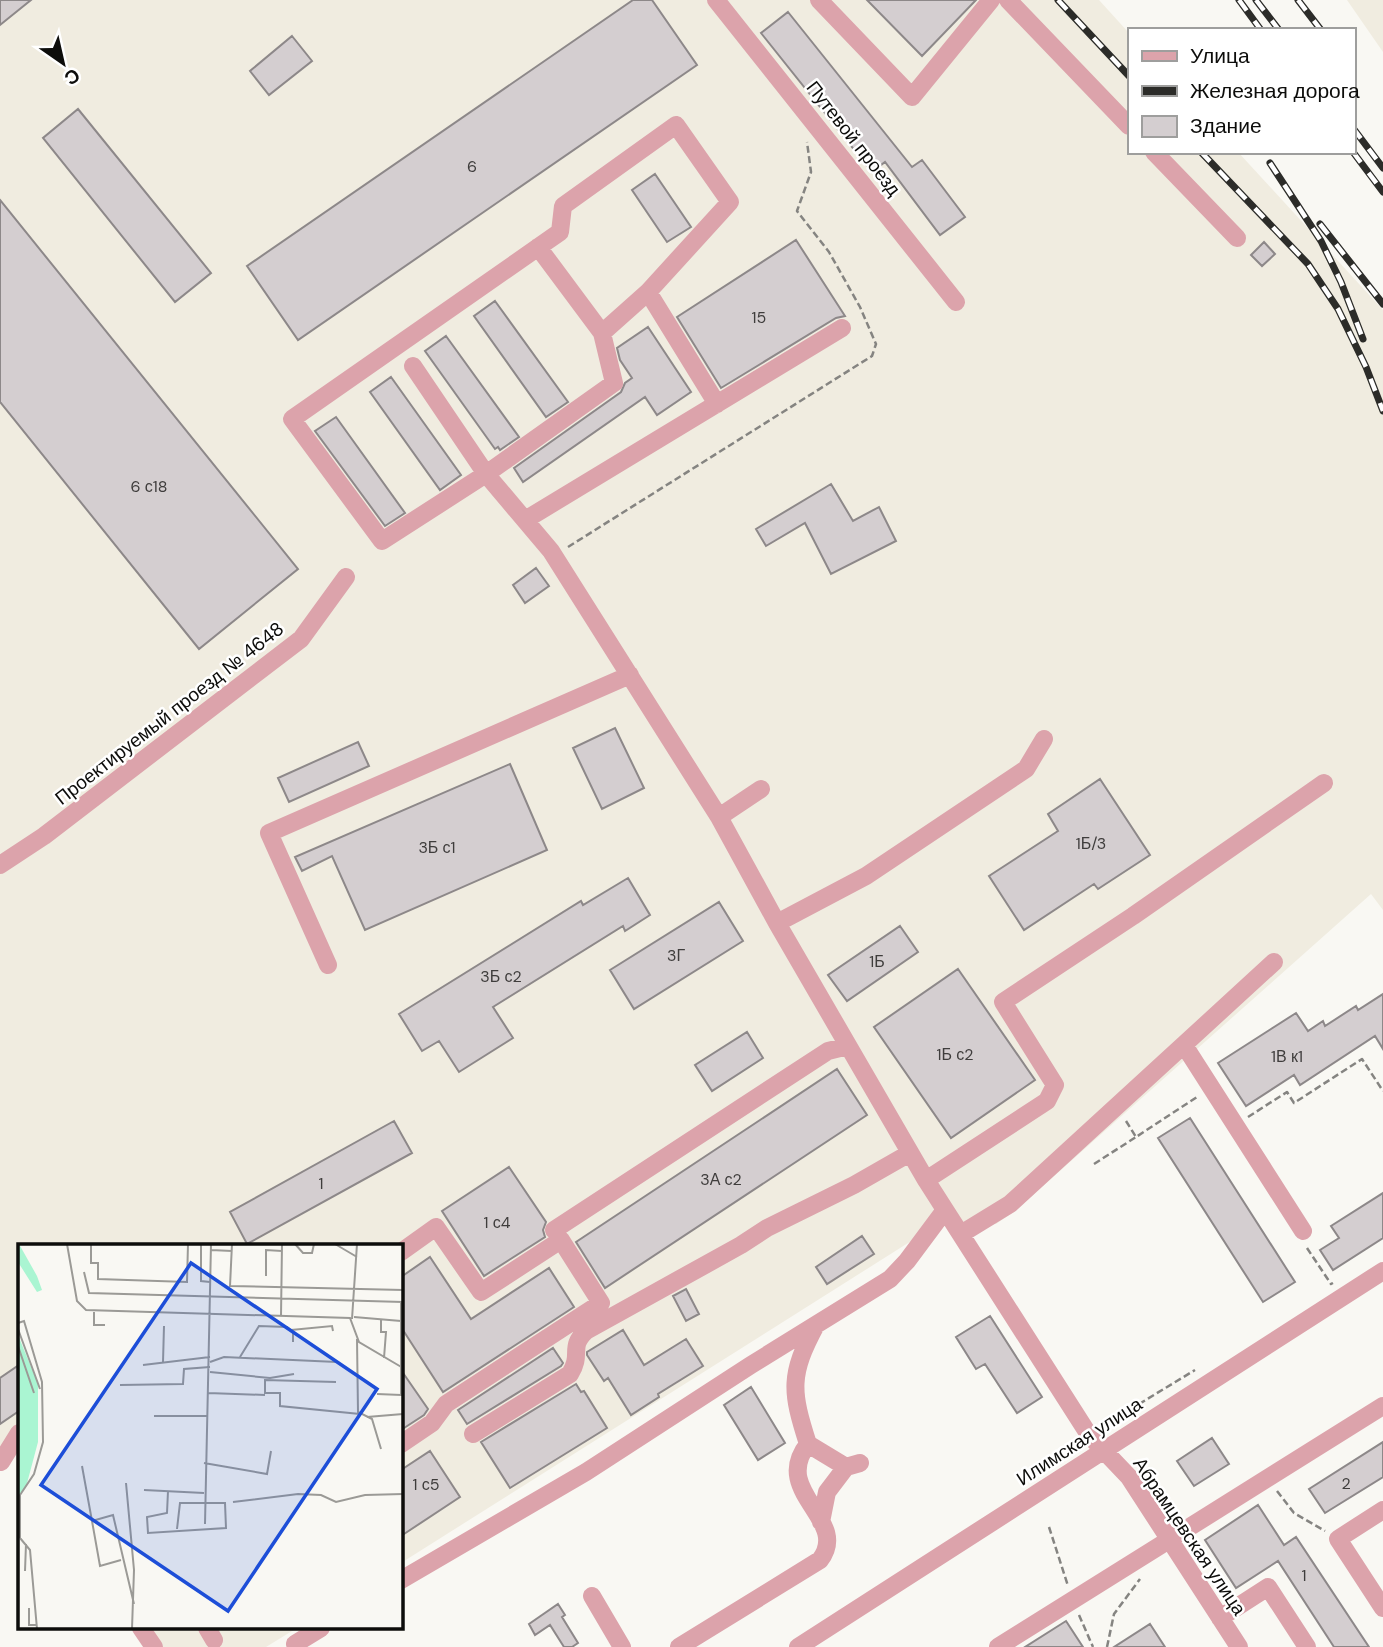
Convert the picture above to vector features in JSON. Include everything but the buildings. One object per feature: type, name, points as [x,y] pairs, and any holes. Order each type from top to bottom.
[{"type":"street","name":"Путевой проезд","points":[[716,0],[956,302]]},
{"type":"street","points":[[819,0],[912,97],[991,0]]},
{"type":"street","points":[[1008,0],[1128,125]]},
{"type":"street","points":[[538,247],[602,333],[614,383],[486,474],[382,541],[292,419],[538,247],[560,232],[563,206],[676,125],[730,202],[648,292],[602,333]]},
{"type":"street","points":[[1156,154],[1237,238]]},
{"type":"street","points":[[648,292],[717,404]]},
{"type":"street","points":[[525,520],[842,328]]},
{"type":"street","name":"Абрамцевская улица","points":[[413,366],[486,474],[551,551],[719,817],[777,923],[926,1180],[1089,1435],[1129,1477],[1239,1647]]},
{"type":"street","name":"Проектируемый проезд № 4648","points":[[0,865],[44,836],[301,639],[346,578]]},
{"type":"street","points":[[328,965],[269,833],[629,676]]},
{"type":"street","points":[[777,923],[866,876],[1026,769],[1044,739]]},
{"type":"street","points":[[926,1180],[1047,1101],[1055,1085],[1003,1002],[1133,916],[1324,783]]},
{"type":"street","points":[[719,817],[761,789]]},
{"type":"street","points":[[961,1234],[1010,1204],[1275,962]]},
{"type":"street","points":[[1184,1045],[1303,1231]]},
{"type":"street","points":[[554,1230],[828,1051],[848,1046]]},
{"type":"street","points":[[473,1434],[570,1374],[577,1363],[578,1339],[586,1331],[741,1245],[766,1228],[855,1185],[911,1153]]},
{"type":"street","points":[[402,1579],[586,1472],[890,1279],[946,1210]]},
{"type":"street","points":[[402,1251],[436,1227],[481,1292],[561,1240],[601,1303],[446,1404],[432,1423],[402,1443]]},
{"type":"street","name":"Илимская улица","points":[[798,1647],[1383,1271]]},
{"type":"street","points":[[680,1647],[820,1560],[827,1551],[829,1543],[798,1478],[796,1465],[808,1444],[797,1401],[794,1376],[801,1353],[816,1325]]},
{"type":"street","points":[[998,1647],[1383,1406]]},
{"type":"street","points":[[0,1462],[18,1435]]},
{"type":"street","points":[[808,1444],[853,1465],[827,1492],[821,1522]]},
{"type":"street","points":[[0,1462],[18,1460]]},
{"type":"street","points":[[1383,1510],[1338,1539],[1383,1608]]},
{"type":"street","points":[[1220,1618],[1268,1587],[1307,1647]]},
{"type":"street","points":[[592,1596],[622,1647]]},
{"type":"street","points":[[142,1630],[154,1647]]},
{"type":"street","points":[[295,1644],[318,1630]]},
{"type":"path","points":[[1236,1125],[1287,1092],[1294,1103],[1362,1059],[1383,1091]]},
{"type":"path","points":[[1094,1164],[1212,1088]]},
{"type":"path","points":[[1122,1116],[1136,1137]]},
{"type":"path","points":[[1303,1231],[1308,1249],[1329,1281]]},
{"type":"path","points":[[1266,1478],[1294,1513],[1338,1539]]},
{"type":"path","points":[[1107,1647],[1114,1614],[1146,1572]]},
{"type":"shaded area","points":[[0,0],[1099,0],[1128,32],[1128,154],[1240,154],[1383,310],[1383,910],[1371,894],[1015,1211],[996,1224],[935,1226],[402,1562],[402,1244],[18,1244],[18,1453],[0,1462]]},
{"type":"shaded area","points":[[1347,0],[1383,0],[1383,52]]},
{"type":"shaded area","points":[[149,1630],[294,1630],[266,1647],[161,1647]]},
{"type":"railway","points":[[1058,0],[1128,75]]},
{"type":"railway","points":[[1239,0],[1260,28]]},
{"type":"railway","points":[[1256,0],[1277,28]]},
{"type":"railway","points":[[1298,0],[1319,28]]},
{"type":"railway","points":[[1355,131],[1383,168]]},
{"type":"railway","points":[[1203,154],[1308,264],[1338,309],[1366,367],[1383,411]]},
{"type":"railway","points":[[1354,154],[1383,192]]},
{"type":"railway","points":[[1270,163],[1321,241],[1341,282],[1363,339]]},
{"type":"railway","points":[[1320,224],[1383,304]]}]
